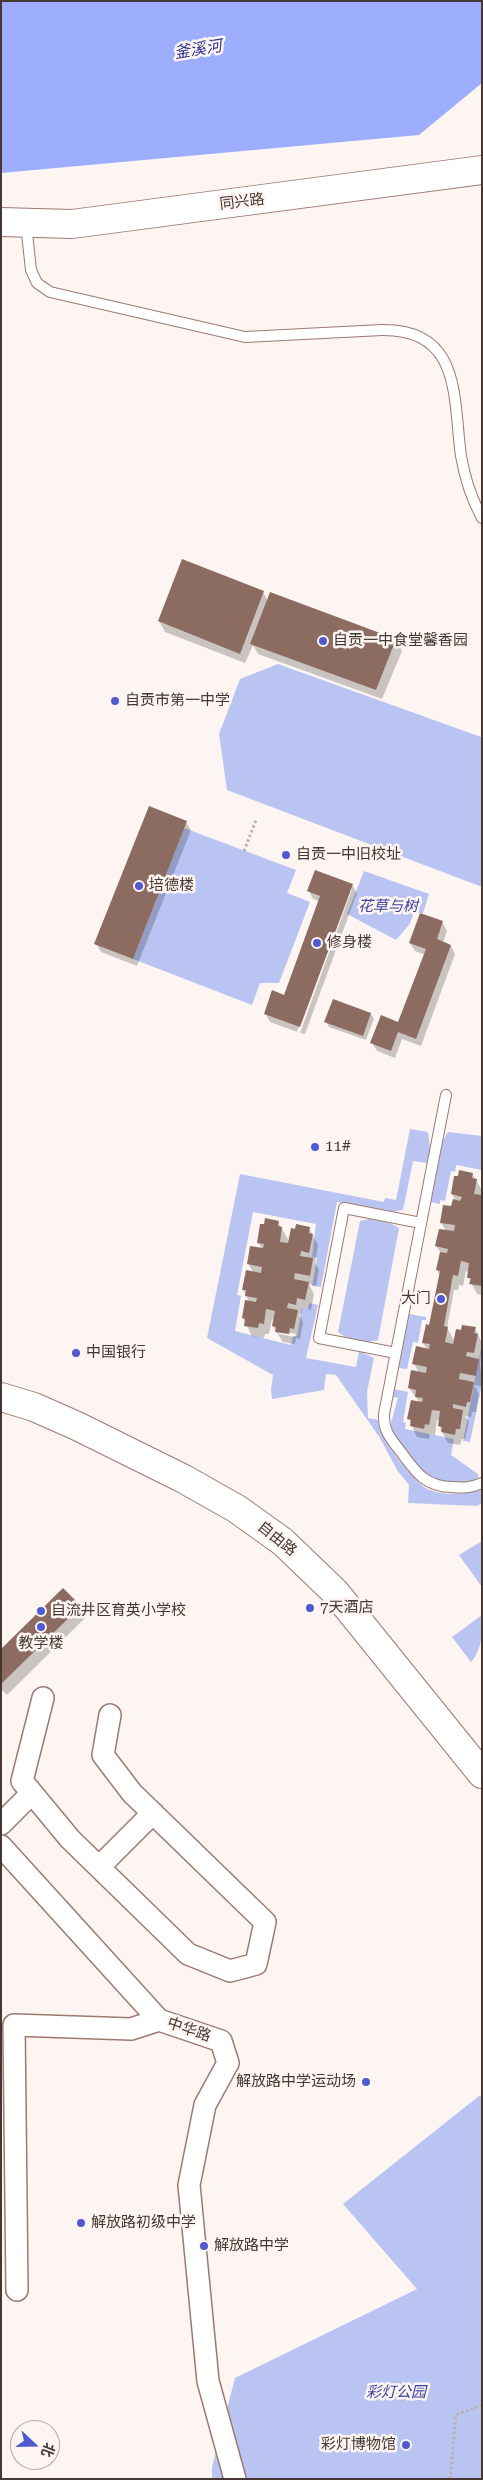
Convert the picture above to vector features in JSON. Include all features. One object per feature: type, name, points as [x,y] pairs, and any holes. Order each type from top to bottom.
[{"type":"main road","name":"同兴路","points":[[13,223],[72,224],[482,170]]},
{"type":"main road","name":"自由路","points":[[1,1381],[41,1394],[83,1412],[183,1462],[244,1496],[294,1530],[346,1578],[482,1747]]},
{"type":"main road","name":"自由路","points":[[1,1397],[34,1407],[77,1426],[184,1479],[237,1508],[283,1542],[335,1592],[482,1774]]},
{"type":"street","points":[[43,1698],[22,1781],[70,1839],[188,1954],[230,1971],[256,1964],[265,1922],[132,1794],[103,1755],[110,1715]]},
{"type":"street","points":[[1,1824],[32,1793]]},
{"type":"street","points":[[99,1867],[153,1813]]},
{"type":"street","points":[[1,1846],[159,2020]]},
{"type":"street","name":"中华路","points":[[17,2290],[14,2025],[132,2028],[159,2020],[220,2041],[228,2063],[205,2105],[189,2185],[208,2381],[235,2479]]},
{"type":"lane","points":[[13,223],[37,283],[50,292],[245,337],[399,329],[416,334],[427,341],[444,358],[453,379],[466,480],[482,518]]},
{"type":"lane","points":[[446,1095],[384,1414],[384,1425],[388,1435],[418,1474],[432,1484],[443,1487],[468,1488],[482,1483]]},
{"type":"lane","points":[[396,1353],[319,1338],[344,1208],[421,1223]]},
{"type":"path","points":[[244,851],[256,820]]},
{"type":"path","points":[[450,2479],[456,2415],[482,2405]]},
{"type":"green space","points":[[278,664],[481,737],[482,887],[227,790],[219,734],[240,679]]},
{"type":"green space","points":[[184,828],[296,870],[287,893],[310,902],[279,983],[260,983],[252,1005],[133,959]]},
{"type":"green space","name":"花草与树","points":[[364,871],[429,894],[423,913],[414,913],[409,925],[396,940],[347,914]]},
{"type":"green space","points":[[410,1129],[428,1132],[430,1149],[427,1163],[413,1161],[403,1210],[389,1212],[337,1202],[321,1287],[312,1286],[317,1258],[312,1257],[316,1224],[253,1212],[237,1295],[241,1296],[235,1331],[291,1345],[293,1336],[297,1336],[302,1308],[308,1309],[309,1303],[318,1305],[306,1358],[356,1367],[359,1351],[374,1358],[367,1392],[368,1418],[378,1420],[390,1447],[406,1469],[422,1485],[428,1489],[448,1494],[470,1492],[482,1488],[482,1503],[477,1506],[408,1503],[409,1485],[397,1470],[380,1438],[336,1375],[326,1374],[324,1390],[272,1399],[273,1375],[207,1338],[240,1174],[384,1202],[385,1198],[396,1200]]},
{"type":"green space","points":[[448,1132],[482,1136],[482,1170],[456,1165],[455,1172],[451,1171],[445,1201],[440,1200],[440,1204],[430,1202],[442,1142]]},
{"type":"green space","points":[[369,1219],[390,1223],[399,1228],[378,1340],[362,1342],[347,1338],[338,1332],[360,1221]]},
{"type":"green space","points":[[409,1314],[426,1317],[426,1320],[422,1320],[418,1343],[413,1342],[407,1369],[399,1368]]},
{"type":"green space","points":[[482,1343],[482,1384],[470,1442],[463,1441]]},
{"type":"green space","points":[[394,1389],[408,1392],[403,1422],[406,1423],[405,1429],[454,1439],[451,1455],[478,1474],[478,1479],[470,1482],[440,1480],[428,1474],[418,1465],[398,1440],[390,1426],[398,1398],[393,1397]]},
{"type":"green space","points":[[482,1541],[482,1587],[459,1555]]},
{"type":"green space","points":[[482,1615],[480,1646],[471,1662],[452,1637]]},
{"type":"green space","name":"彩灯公园","points":[[479,2096],[482,2096],[482,2479],[212,2479],[212,2467],[235,2378],[417,2289],[343,2204]]},
{"type":"water","name":"釜溪河","points":[[1,1],[482,1],[482,83],[419,135],[1,173]]},
{"type":"building","points":[[182,559],[264,591],[240,654],[158,621]]},
{"type":"building","name":"自贡一中食堂馨香园","points":[[270,592],[396,639],[376,690],[250,644]]},
{"type":"building","name":"培德楼","points":[[149,806],[187,821],[133,959],[94,944]]},
{"type":"building","name":"修身楼","points":[[315,870],[353,884],[300,1027],[264,1014],[272,990],[284,995],[320,896],[307,891]]},
{"type":"building","points":[[420,913],[443,921],[437,939],[451,945],[416,1039],[398,1032],[391,1051],[370,1043],[381,1015],[398,1022],[426,949],[409,943]]},
{"type":"building","points":[[333,999],[371,1013],[363,1036],[324,1022]]},
{"type":"building","points":[[459,1170],[473,1173],[472,1178],[477,1179],[474,1194],[482,1195],[482,1286],[469,1284],[471,1278],[467,1278],[469,1263],[461,1261],[458,1276],[453,1275],[452,1280],[444,1326],[448,1327],[445,1342],[453,1344],[456,1329],[461,1330],[462,1325],[476,1327],[474,1333],[478,1334],[474,1353],[467,1352],[466,1356],[479,1359],[476,1376],[460,1373],[459,1379],[474,1382],[470,1402],[467,1402],[466,1407],[453,1404],[453,1408],[463,1410],[460,1429],[456,1429],[455,1435],[441,1432],[442,1427],[438,1426],[440,1411],[432,1410],[429,1425],[425,1424],[424,1429],[410,1426],[411,1420],[407,1419],[411,1400],[422,1402],[423,1398],[415,1397],[416,1390],[408,1388],[411,1370],[426,1373],[427,1367],[412,1364],[416,1346],[429,1349],[430,1344],[422,1343],[426,1324],[429,1325],[440,1271],[436,1270],[440,1252],[447,1253],[448,1249],[435,1246],[439,1229],[454,1231],[455,1225],[440,1223],[443,1205],[451,1206],[453,1199],[460,1201],[462,1197],[451,1194],[454,1176],[458,1176]]},
{"type":"building","points":[[265,1218],[279,1221],[278,1226],[282,1227],[280,1242],[288,1243],[291,1228],[295,1229],[296,1224],[310,1227],[309,1233],[313,1234],[309,1253],[301,1251],[300,1256],[313,1258],[310,1276],[295,1273],[294,1279],[309,1282],[305,1300],[297,1298],[296,1305],[288,1303],[287,1308],[298,1310],[294,1329],[290,1328],[289,1334],[275,1332],[276,1327],[272,1326],[275,1311],[266,1309],[264,1324],[259,1323],[258,1328],[244,1326],[245,1319],[242,1318],[245,1300],[256,1302],[257,1298],[245,1296],[246,1290],[242,1290],[246,1270],[261,1273],[262,1267],[247,1264],[250,1246],[263,1248],[264,1244],[257,1243],[260,1224],[264,1224]]},
{"type":"building","name":"教学楼","points":[[63,1588],[81,1606],[1,1684],[1,1649]]},
{"type":"place","name":"自贡一中食堂馨香园","points":[[323,641]]},
{"type":"place","name":"自贡市第一中学","points":[[115,701]]},
{"type":"place","name":"自贡一中旧校址","points":[[286,855]]},
{"type":"place","name":"培德楼","points":[[139,886]]},
{"type":"place","name":"修身楼","points":[[317,943]]},
{"type":"place","name":"11#","points":[[315,1147]]},
{"type":"place","name":"大门","points":[[441,1299]]},
{"type":"place","name":"中国银行","points":[[76,1353]]},
{"type":"place","name":"7天酒店","points":[[310,1608]]},
{"type":"place","name":"自流井区育英小学校","points":[[41,1611]]},
{"type":"place","name":"教学楼","points":[[41,1627]]},
{"type":"place","name":"解放路中学运动场","points":[[366,2082]]},
{"type":"place","name":"解放路初级中学","points":[[81,2223]]},
{"type":"place","name":"解放路中学","points":[[204,2246]]},
{"type":"place","name":"彩灯博物馆","points":[[406,2445]]}]
